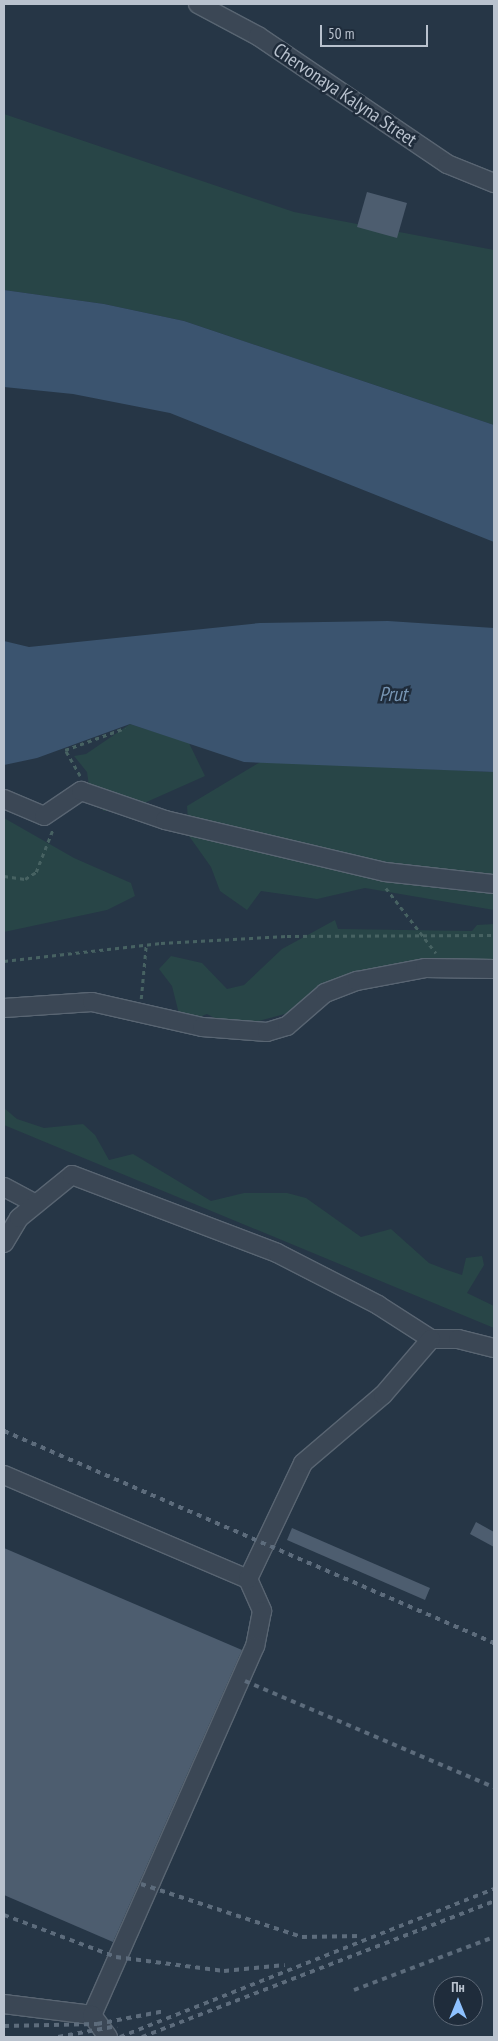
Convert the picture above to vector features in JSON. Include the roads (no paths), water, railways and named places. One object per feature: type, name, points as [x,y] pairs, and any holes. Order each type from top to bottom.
[{"type":"street","name":"Chervonaya Kalyna Street","points":[[198,4],[258,36],[447,164],[494,183]]},
{"type":"street","points":[[4,799],[44,816],[81,791],[164,820],[371,869],[494,884]]},
{"type":"street","points":[[4,1008],[92,1002],[140,1010],[202,1027],[267,1032],[287,1026],[325,993],[357,981],[408,970],[448,968],[494,969]]},
{"type":"street","points":[[4,1244],[20,1218],[72,1175],[277,1254],[378,1304],[430,1339],[458,1339],[494,1348]]},
{"type":"street","points":[[4,1187],[36,1204]]},
{"type":"street","points":[[248,1579],[302,1463],[383,1395],[430,1339]]},
{"type":"street","points":[[4,1475],[248,1579],[262,1611],[255,1646],[92,2015]]},
{"type":"street","points":[[4,2004],[92,2015],[108,2037]]},
{"type":"water","points":[[4,290],[104,304],[184,321],[494,425],[494,542],[170,413],[73,394],[4,387]]},
{"type":"water","name":"Prut","points":[[388,621],[494,628],[494,772],[244,762],[130,724],[37,758],[4,765],[4,641],[29,647],[260,623]]},
{"type":"railway","points":[[4,1431],[494,1643]]},
{"type":"railway","points":[[245,1681],[494,1787]]},
{"type":"railway","points":[[141,1884],[302,1937],[360,1936]]},
{"type":"railway","points":[[120,2037],[494,1889]]},
{"type":"railway","points":[[142,2037],[494,1901]]},
{"type":"railway","points":[[4,1915],[116,1957],[224,1971],[285,1965]]},
{"type":"railway","points":[[354,1990],[494,1937]]},
{"type":"railway","points":[[4,2026],[97,2024],[165,2011]]},
{"type":"railway","points":[[58,2037],[117,2026]]}]
